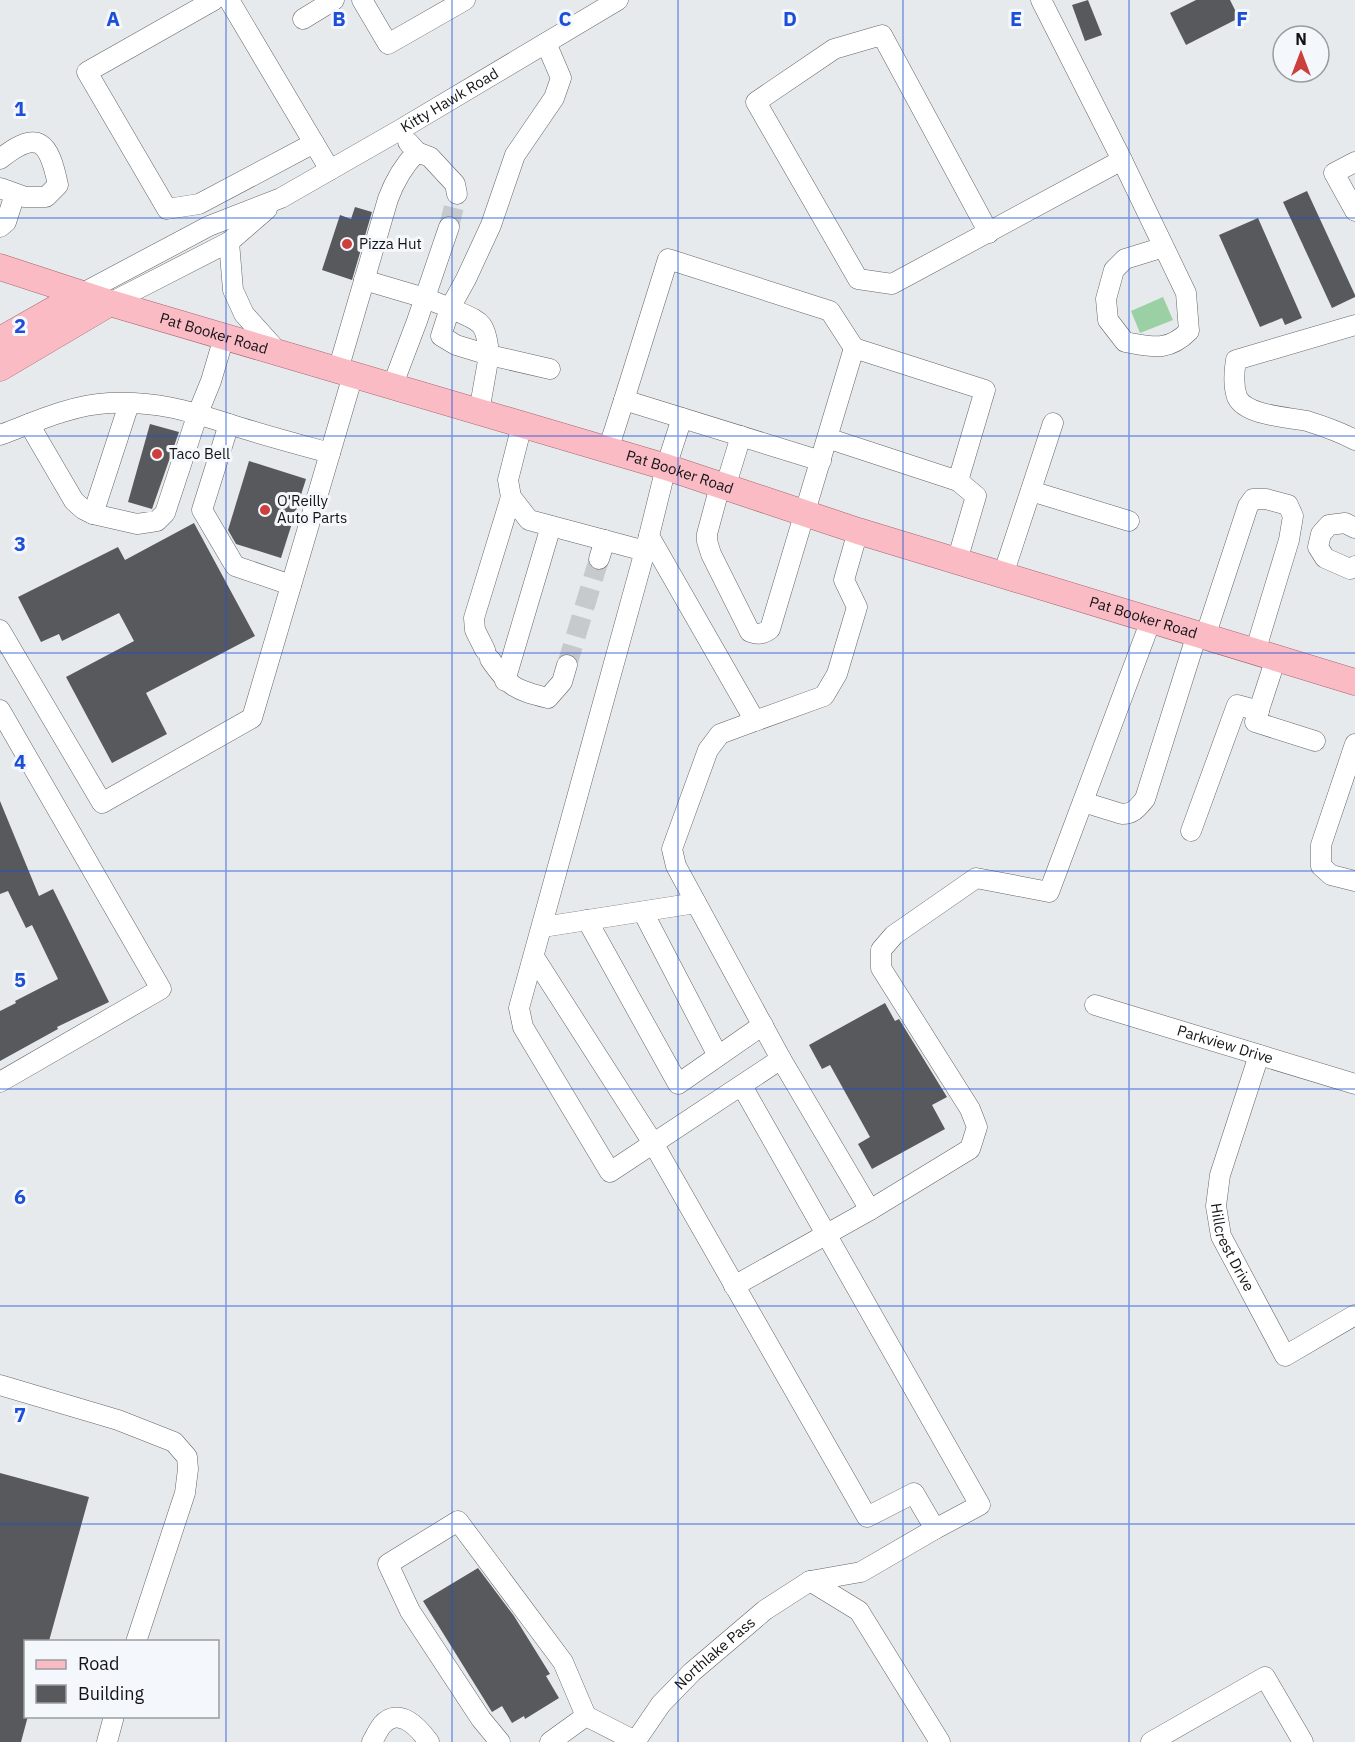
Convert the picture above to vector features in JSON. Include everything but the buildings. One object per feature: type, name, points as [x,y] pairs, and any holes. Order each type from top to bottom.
[{"type":"main road","name":"Pat Booker Road","points":[[0,267],[110,303],[666,467],[858,531],[1355,681]]},
{"type":"main road","name":"Kitty Hawk Road","points":[[0,340],[81,294]]},
{"type":"main road","name":"Kitty Hawk Road","points":[[0,368],[110,303]]},
{"type":"street","points":[[214,0],[87,72],[167,209],[199,204],[314,143]]},
{"type":"street","points":[[229,0],[330,170]]},
{"type":"street","points":[[303,19],[334,0]]},
{"type":"street","points":[[362,0],[388,44],[465,0]]},
{"type":"street","name":"Kitty Hawk Road","points":[[81,294],[209,226],[281,198],[398,132],[618,0]]},
{"type":"street","points":[[1041,0],[1122,160],[1164,247],[1186,293],[1189,331],[1177,343],[1153,347],[1125,342],[1108,320],[1106,299],[1113,270],[1125,260],[1164,247]]},
{"type":"street","points":[[989,232],[882,35],[834,49],[756,102],[858,279],[892,284],[989,232],[1122,160]]},
{"type":"street","points":[[546,43],[561,78],[554,98],[514,154],[490,225],[466,279],[450,308],[441,336],[456,345],[489,355],[550,369]]},
{"type":"street","points":[[398,132],[417,152],[430,157],[455,184],[457,194]]},
{"type":"street","points":[[0,159],[11,150],[33,141],[39,142],[53,159],[58,185],[46,197],[25,197],[8,191],[1,232]]},
{"type":"street","points":[[0,630],[102,803],[252,718],[330,453],[364,280],[388,199],[397,177],[405,164],[417,152]]},
{"type":"street","points":[[1355,162],[1334,173],[1355,211]]},
{"type":"street","name":"Kitty Hawk Road","points":[[110,303],[229,242],[281,198]]},
{"type":"street","points":[[392,387],[449,227]]},
{"type":"street","points":[[229,242],[233,290],[244,314],[279,353]]},
{"type":"street","points":[[608,450],[668,259],[830,311],[854,348],[985,390],[958,482]]},
{"type":"street","points":[[364,280],[425,298],[480,322],[487,332],[489,355],[479,412]]},
{"type":"street","points":[[1355,325],[1236,360],[1234,378],[1238,398],[1251,409],[1307,422],[1355,440]]},
{"type":"street","points":[[29,424],[74,501],[83,509],[93,514],[137,524],[157,521],[165,513],[224,337]]},
{"type":"street","points":[[741,436],[722,487],[707,534],[707,541],[711,554],[750,632],[756,634],[765,633],[771,629],[854,348]]},
{"type":"street","points":[[624,400],[821,461]]},
{"type":"street","points":[[0,435],[64,412],[107,404],[162,405],[198,412],[229,424],[330,453]]},
{"type":"street","points":[[93,514],[129,404]]},
{"type":"street","points":[[682,418],[666,467],[543,927],[519,1008],[524,1027],[610,1172],[782,1059]]},
{"type":"street","points":[[1003,575],[1053,423]]},
{"type":"street","points":[[229,424],[202,510],[235,566],[291,585]]},
{"type":"street","points":[[522,425],[508,480],[511,497],[474,618],[475,630],[487,654],[505,681],[521,691],[548,698],[562,682],[567,665]]},
{"type":"street","points":[[827,438],[958,482],[976,496],[957,561]]},
{"type":"street","points":[[1031,491],[1129,522]]},
{"type":"street","points":[[511,497],[529,520],[605,540],[647,543]]},
{"type":"street","points":[[1083,802],[1129,814],[1136,810],[1145,799],[1201,635],[1248,506],[1253,499],[1266,499],[1288,505],[1293,516],[1265,655],[1259,711],[1255,722],[1315,741]]},
{"type":"street","points":[[1355,528],[1345,523],[1329,525],[1322,534],[1318,547],[1324,558],[1350,568],[1355,566]]},
{"type":"street","points":[[505,681],[551,526]]},
{"type":"street","points":[[858,531],[844,580],[857,607],[837,674],[824,696],[720,734],[708,750],[672,849],[676,866],[696,903],[782,1059],[870,1210]]},
{"type":"street","points":[[599,560],[605,540]]},
{"type":"street","points":[[647,543],[755,721]]},
{"type":"street","points":[[734,1286],[870,1210],[970,1149],[977,1127],[970,1109],[881,968],[881,950],[894,935],[976,878],[1049,892],[1150,620]]},
{"type":"street","points":[[1191,831],[1237,705],[1259,711]]},
{"type":"street","points":[[0,710],[160,989],[0,1082]]},
{"type":"street","points":[[1355,744],[1322,845],[1321,866],[1331,875],[1355,881]]},
{"type":"street","points":[[543,927],[696,903]]},
{"type":"street","points":[[642,912],[718,1056]]},
{"type":"street","points":[[587,920],[678,1084],[763,1025]]},
{"type":"street","points":[[534,957],[653,1143],[867,1517],[914,1493],[935,1529]]},
{"type":"street","name":"Parkview Drive","points":[[1095,1005],[1355,1084]]},
{"type":"street","name":"Hillcrest Drive","points":[[1259,1055],[1220,1175],[1216,1206],[1221,1236],[1285,1356],[1355,1315]]},
{"type":"street","points":[[742,1086],[980,1505],[861,1572],[810,1581]]},
{"type":"street","points":[[0,1385],[118,1420],[174,1442],[187,1457],[185,1493],[136,1640]]},
{"type":"street","points":[[500,1742],[481,1719],[410,1611],[388,1563],[458,1521],[563,1662],[586,1716],[635,1741]]},
{"type":"street","points":[[810,1581],[859,1611],[940,1742]]},
{"type":"street","name":"Northlake Pass","points":[[635,1741],[661,1704],[692,1672],[765,1610],[810,1581]]},
{"type":"street","points":[[1151,1742],[1265,1677],[1303,1742]]},
{"type":"street","points":[[372,1742],[383,1724],[395,1716],[403,1717],[423,1733],[429,1742]]},
{"type":"street","points":[[550,1742],[586,1716]]},
{"type":"street","points":[[107,1742],[113,1718]]},
{"type":"green space","points":[[1163,297],[1173,320],[1140,333],[1131,311]]},
{"type":"tunnel","points":[[449,227],[457,194]]},
{"type":"tunnel","points":[[567,665],[599,559]]},
{"type":"place","name":"Pizza Hut","points":[[347,244]]},
{"type":"place","name":"Taco Bell","points":[[157,454]]},
{"type":"place","name":"O'Reilly Auto Parts","points":[[265,510]]}]
